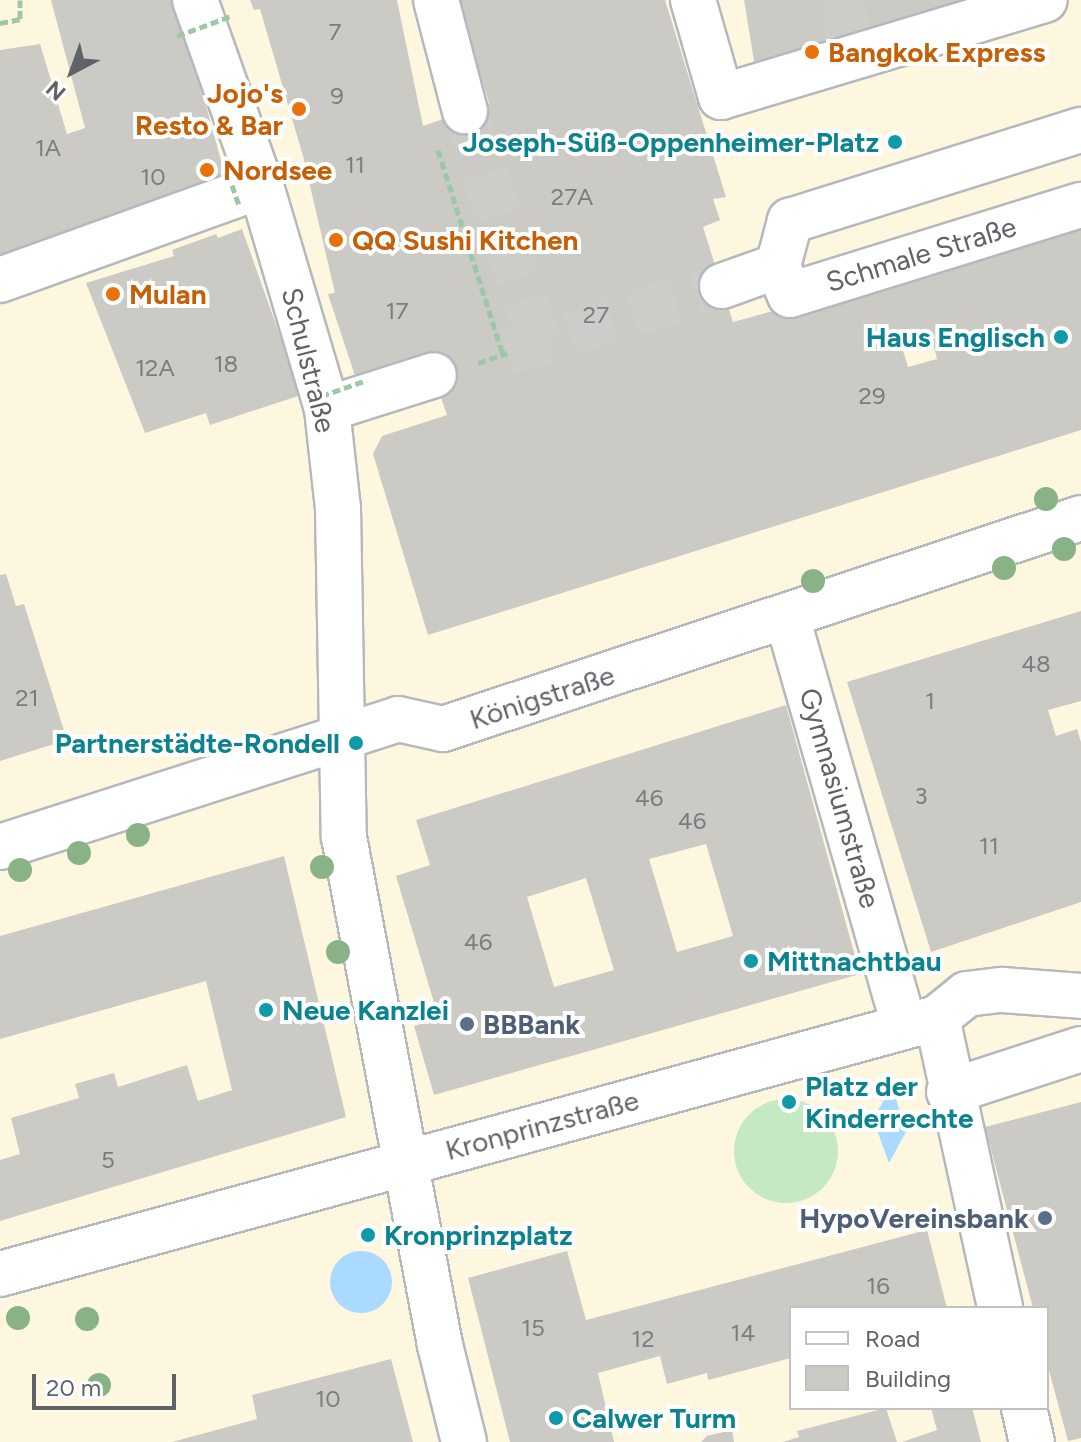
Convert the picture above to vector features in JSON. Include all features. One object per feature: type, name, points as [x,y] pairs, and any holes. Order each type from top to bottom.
[{"type":"street","points":[[436,0],[450,125]]},
{"type":"street","points":[[693,0],[721,97],[1045,0]]},
{"type":"street","name":"Schulstraße","points":[[201,17],[245,193],[318,405],[338,508],[345,736],[344,837],[440,1345],[464,1442]]},
{"type":"street","points":[[722,286],[778,266],[790,221],[1081,130]]},
{"type":"street","points":[[0,280],[72,258],[245,193]]},
{"type":"street","name":"Schmale Straße","points":[[778,266],[790,295],[1081,205]]},
{"type":"street","points":[[318,405],[434,375]]},
{"type":"street","name":"Königstraße","points":[[0,847],[398,719],[443,729],[1081,518]]},
{"type":"street","name":"Gymnasiumstraße","points":[[787,617],[920,1022]]},
{"type":"street","name":"Kronprinzstraße","points":[[0,1274],[920,1022],[967,994],[1002,990],[1081,996]]},
{"type":"street","points":[[920,1022],[949,1092],[1000,1306]]},
{"type":"street","points":[[949,1092],[1081,1049]]},
{"type":"street","points":[[1024,1410],[1032,1442]]},
{"type":"path","points":[[0,23],[20,19],[20,0]]},
{"type":"path","points":[[450,125],[503,355]]},
{"type":"path","points":[[318,405],[367,380]]},
{"type":"shaded area","points":[[0,0],[1081,0],[1081,1442],[0,1442]]},
{"type":"green space","points":[[786,1099],[806,1103],[823,1114],[834,1131],[838,1151],[834,1171],[823,1188],[806,1199],[786,1203],[766,1199],[749,1188],[738,1171],[734,1151],[738,1131],[749,1114],[766,1103]]},
{"type":"water","points":[[892,1086],[906,1132],[889,1163],[873,1119]]},
{"type":"water","points":[[361,1251],[373,1253],[383,1260],[390,1270],[390,1294],[383,1304],[373,1311],[361,1313],[349,1311],[339,1304],[332,1294],[330,1282],[332,1270],[339,1260],[349,1253]]},
{"type":"building","points":[[51,0],[177,0],[227,182],[0,266],[0,50],[40,44],[67,134],[85,128]]},
{"type":"building","points":[[250,0],[397,0],[423,126],[489,103],[457,0],[665,0],[726,197],[713,199],[720,220],[703,227],[733,322],[1081,226],[1081,430],[428,635],[373,454],[382,436],[447,415],[438,389],[359,388],[328,294],[335,293],[303,156],[260,9],[254,10]],"holes":[[[930,333],[937,359],[908,367],[900,341]]]},
{"type":"building","points":[[744,0],[995,0],[755,67]]},
{"type":"building","points":[[242,229],[301,395],[210,425],[206,413],[145,433],[86,283],[174,256],[172,250],[216,234],[218,238]]},
{"type":"building","points":[[6,574],[16,606],[24,604],[67,740],[0,761],[0,575]]},
{"type":"building","points":[[1081,611],[1081,701],[1048,710],[1056,736],[1077,729],[1081,742],[1081,902],[931,952],[847,682]]},
{"type":"building","points":[[786,705],[860,974],[434,1095],[414,1026],[439,1019],[396,876],[430,865],[416,820]],"holes":[[[706,844],[733,936],[677,952],[649,859]],[[586,878],[614,970],[554,987],[527,897]]]},
{"type":"building","name":"Neue Kanzlei","points":[[284,856],[346,1117],[0,1221],[0,1160],[20,1154],[11,1118],[79,1098],[75,1084],[114,1073],[118,1087],[187,1065],[198,1101],[232,1090],[206,981],[0,1039],[0,936]]},
{"type":"building","name":"HypoVereinsbank","points":[[1081,1102],[1081,1438],[1068,1441],[1049,1370],[1049,1306],[1032,1306],[985,1127]]},
{"type":"building","points":[[927,1230],[946,1306],[789,1306],[789,1359],[708,1380],[707,1373],[667,1384],[660,1356],[598,1373],[614,1442],[510,1442],[468,1278],[567,1251],[586,1320]]},
{"type":"building","points":[[391,1359],[413,1442],[172,1442],[257,1419],[252,1395]]},
{"type":"building","points":[[887,1410],[897,1442],[783,1442],[799,1437],[797,1431]]},
{"type":"building","points":[[932,1410],[973,1410],[981,1442],[902,1442],[937,1430]]},
{"type":"building","points":[[732,1430],[734,1442],[701,1442],[707,1436]]},
{"type":"tunnel","points":[[843,0],[848,41]]},
{"type":"tunnel","points":[[465,111],[539,343]]},
{"type":"tunnel","points":[[507,353],[722,286]]},
{"type":"place","name":"Bangkok Express","points":[[812,52]]},
{"type":"place","name":"Jojo's Resto & Bar","points":[[299,109]]},
{"type":"place","name":"Joseph-Süß-Oppenheimer-Platz","points":[[895,142]]},
{"type":"place","name":"Nordsee","points":[[207,170]]},
{"type":"place","name":"QQ Sushi Kitchen","points":[[336,240]]},
{"type":"place","name":"Mulan","points":[[113,294]]},
{"type":"place","name":"Haus Englisch","points":[[1061,337]]},
{"type":"place","name":"Partnerstädte-Rondell","points":[[356,743]]},
{"type":"place","name":"Mittnachtbau","points":[[751,961]]},
{"type":"place","name":"Neue Kanzlei","points":[[266,1010]]},
{"type":"place","name":"BBBank","points":[[467,1024]]},
{"type":"place","name":"Platz der Kinderrechte","points":[[789,1102]]},
{"type":"place","name":"HypoVereinsbank","points":[[1045,1218]]},
{"type":"place","name":"Kronprinzplatz","points":[[368,1235]]},
{"type":"place","name":"Calwer Turm","points":[[556,1418]]}]
